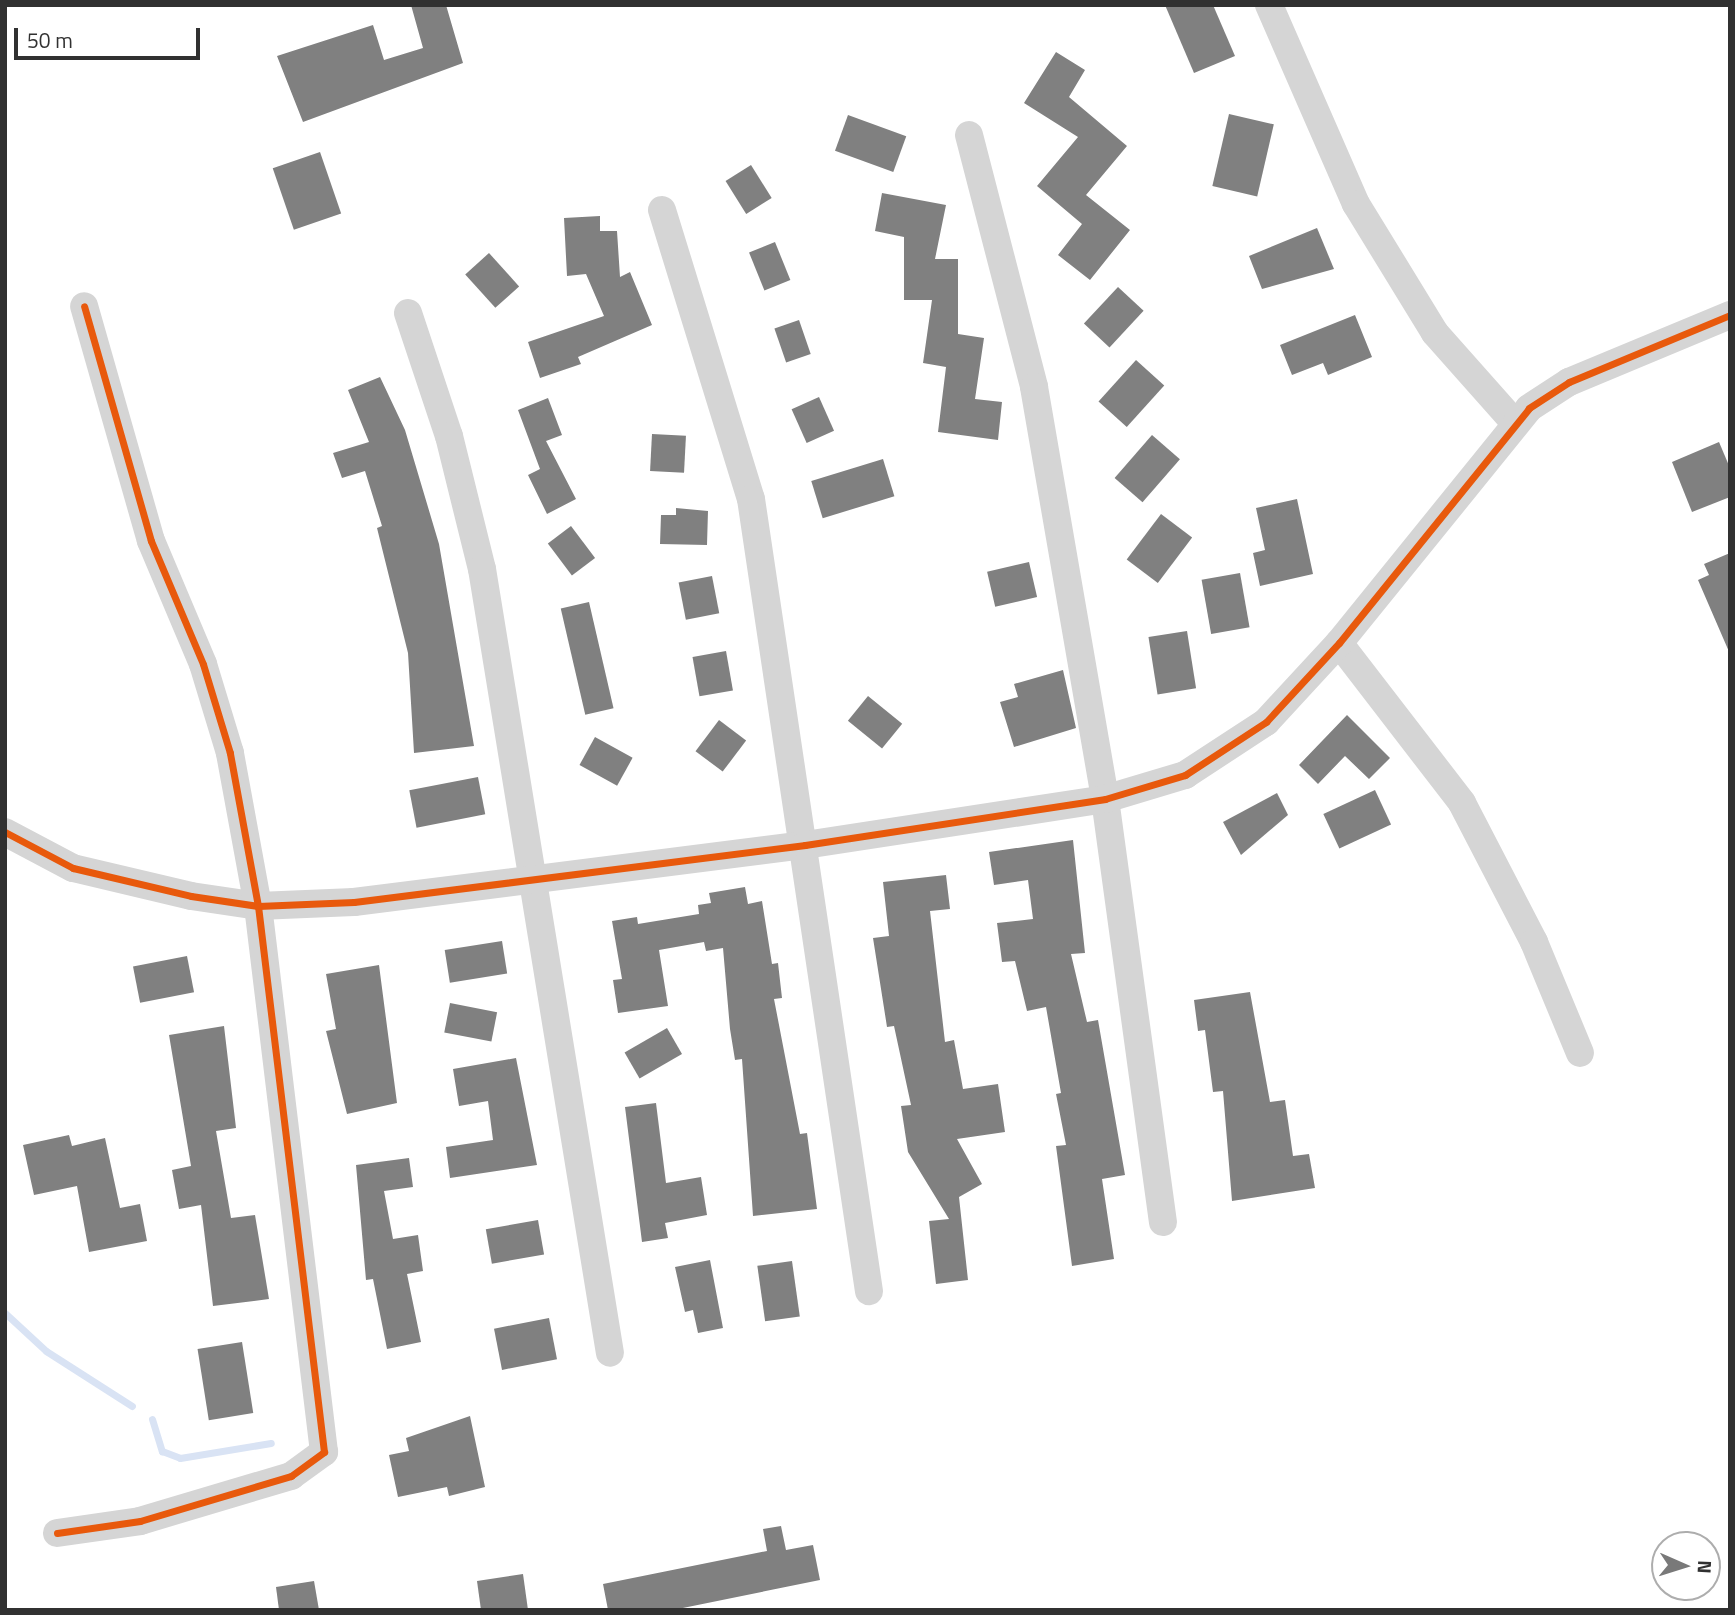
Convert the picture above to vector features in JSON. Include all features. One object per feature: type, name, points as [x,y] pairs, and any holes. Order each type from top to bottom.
[{"type":"street","points":[[1269,5],[1356,204],[1435,333],[1515,423]]},
{"type":"street","points":[[970,135],[1034,387],[1105,799],[1163,1222]]},
{"type":"street","points":[[662,210],[751,499],[806,845],[869,1291]]},
{"type":"street","points":[[57,1533],[140,1521],[291,1476],[324,1452],[258,906],[230,754],[203,664],[151,541],[84,306]]},
{"type":"street","points":[[408,313],[449,436],[482,569],[529,878],[610,1353]]},
{"type":"street","points":[[5,832],[42,856],[99,876],[258,906],[354,902],[806,845],[1105,799],[1185,775],[1248,738],[1339,643],[1515,423],[1569,382],[1730,316]]},
{"type":"street","points":[[1339,643],[1462,803],[1534,942],[1580,1052]]},
{"type":"building","points":[[411,5],[446,5],[463,63],[303,122],[277,56],[373,25],[384,60],[423,48]]},
{"type":"building","points":[[1165,5],[1213,5],[1235,56],[1194,73]]},
{"type":"building","points":[[1056,52],[1085,70],[1069,97],[1127,146],[1086,195],[1130,230],[1090,280],[1058,255],[1082,224],[1037,186],[1078,137],[1024,103]]},
{"type":"building","points":[[1229,114],[1274,124],[1257,196],[1212,186]]},
{"type":"building","points":[[848,115],[906,136],[893,172],[835,151]]},
{"type":"building","points":[[320,152],[341,213],[294,230],[273,168]]},
{"type":"building","points":[[751,165],[772,198],[746,214],[726,181]]},
{"type":"building","points":[[882,193],[946,205],[935,259],[958,259],[958,334],[984,338],[975,399],[1002,402],[998,440],[938,432],[946,367],[923,363],[932,300],[904,300],[904,237],[875,231]]},
{"type":"building","points":[[600,216],[600,231],[617,231],[620,277],[630,272],[652,325],[578,357],[581,364],[540,378],[528,342],[604,316],[586,274],[567,276],[564,218]]},
{"type":"building","points":[[1317,228],[1334,269],[1262,289],[1249,256]]},
{"type":"building","points":[[775,242],[790,280],[764,291],[749,252]]},
{"type":"building","points":[[489,253],[519,286],[495,308],[465,274]]},
{"type":"building","points":[[1118,287],[1144,311],[1109,347],[1084,324]]},
{"type":"building","points":[[1355,315],[1372,357],[1328,375],[1323,363],[1292,375],[1280,345]]},
{"type":"building","points":[[799,320],[811,354],[786,363],[774,328]]},
{"type":"building","points":[[1136,360],[1164,385],[1127,427],[1099,402]]},
{"type":"building","points":[[380,377],[405,430],[439,544],[474,746],[414,753],[408,653],[377,528],[382,526],[365,471],[342,478],[333,453],[369,442],[348,390]]},
{"type":"building","points":[[819,397],[834,431],[807,443],[792,409]]},
{"type":"building","points":[[548,398],[562,435],[546,441],[576,499],[547,514],[528,475],[540,469],[518,410]]},
{"type":"building","points":[[652,434],[686,436],[684,473],[650,471]]},
{"type":"building","points":[[1152,435],[1180,459],[1143,502],[1115,478]]},
{"type":"building","points":[[1719,442],[1730,468],[1730,497],[1692,512],[1672,462]]},
{"type":"building","points":[[883,459],[894,496],[823,518],[811,481]]},
{"type":"building","points":[[1297,499],[1313,574],[1260,586],[1253,553],[1265,550],[1256,508]]},
{"type":"building","points":[[676,508],[708,511],[707,545],[660,544],[661,515],[676,515]]},
{"type":"building","points":[[1161,514],[1192,537],[1158,583],[1127,560]]},
{"type":"building","points":[[571,526],[595,558],[572,575],[548,543]]},
{"type":"building","points":[[1730,553],[1730,654],[1698,580],[1709,575],[1704,564]]},
{"type":"building","points":[[1029,562],[1037,597],[995,607],[987,572]]},
{"type":"building","points":[[1240,573],[1250,627],[1211,634],[1202,580]]},
{"type":"building","points":[[712,576],[719,613],[686,620],[679,582]]},
{"type":"building","points":[[589,602],[614,708],[585,715],[561,609]]},
{"type":"building","points":[[1187,631],[1196,688],[1158,694],[1148,637]]},
{"type":"building","points":[[726,651],[733,690],[699,696],[693,657]]},
{"type":"building","points":[[1063,670],[1076,728],[1014,747],[1000,702],[1018,697],[1014,684]]},
{"type":"building","points":[[868,696],[902,724],[882,749],[848,721]]},
{"type":"building","points":[[1347,715],[1390,758],[1369,779],[1345,756],[1318,784],[1299,765]]},
{"type":"building","points":[[719,720],[746,740],[723,772],[696,751]]},
{"type":"building","points":[[595,737],[633,758],[617,786],[579,765]]},
{"type":"building","points":[[478,777],[485,814],[417,828],[409,790]]},
{"type":"building","points":[[1375,790],[1391,824],[1339,849],[1323,814]]},
{"type":"building","points":[[1277,793],[1288,815],[1241,855],[1223,822]]},
{"type":"building","points":[[1073,840],[1085,953],[1071,954],[1087,1022],[1098,1020],[1125,1175],[1102,1179],[1114,1259],[1072,1266],[1056,1146],[1066,1145],[1056,1094],[1061,1093],[1046,1007],[1027,1011],[1015,961],[1002,962],[997,923],[1033,919],[1028,880],[994,885],[989,852]]},
{"type":"building","points":[[946,875],[950,909],[930,911],[945,1042],[954,1040],[963,1089],[998,1084],[1005,1132],[957,1139],[982,1184],[959,1197],[968,1280],[936,1284],[929,1221],[949,1219],[908,1152],[901,1106],[911,1105],[894,1026],[887,1027],[873,938],[889,936],[883,882]]},
{"type":"building","points":[[745,887],[748,904],[762,901],[772,964],[778,963],[782,998],[774,999],[800,1134],[807,1133],[817,1209],[753,1216],[742,1059],[735,1060],[723,948],[706,951],[704,942],[659,950],[668,1006],[618,1013],[613,980],[622,979],[612,921],[637,917],[638,924],[699,914],[698,905],[711,903],[709,893]]},
{"type":"building","points":[[502,941],[507,974],[450,983],[445,950]]},
{"type":"building","points":[[187,956],[194,992],[140,1003],[133,966]]},
{"type":"building","points":[[379,965],[397,1103],[347,1114],[326,1031],[336,1029],[326,974]]},
{"type":"building","points":[[1250,992],[1270,1102],[1285,1100],[1293,1156],[1309,1154],[1315,1188],[1232,1201],[1223,1091],[1213,1092],[1205,1030],[1198,1031],[1194,1000]]},
{"type":"building","points":[[450,1003],[497,1012],[491,1042],[444,1032]]},
{"type":"building","points":[[224,1026],[236,1128],[216,1131],[231,1218],[255,1215],[269,1299],[213,1306],[201,1205],[179,1209],[172,1170],[191,1166],[169,1035]]},
{"type":"building","points":[[667,1028],[682,1054],[640,1078],[625,1052]]},
{"type":"building","points":[[516,1058],[537,1165],[450,1178],[446,1147],[493,1140],[488,1101],[459,1106],[453,1069]]},
{"type":"building","points":[[656,1103],[666,1183],[701,1177],[707,1215],[665,1223],[668,1238],[642,1242],[625,1107]]},
{"type":"building","points":[[69,1135],[72,1146],[105,1138],[120,1208],[140,1204],[147,1241],[89,1252],[77,1186],[34,1195],[23,1145]]},
{"type":"building","points":[[409,1158],[413,1187],[384,1191],[393,1239],[418,1235],[423,1271],[407,1274],[421,1342],[387,1349],[373,1279],[366,1280],[356,1165]]},
{"type":"building","points":[[538,1220],[544,1254],[492,1264],[486,1229]]},
{"type":"building","points":[[710,1260],[723,1328],[698,1333],[693,1310],[685,1312],[675,1267]]},
{"type":"building","points":[[792,1261],[800,1316],[765,1321],[757,1266]]},
{"type":"building","points":[[549,1318],[557,1359],[502,1370],[494,1329]]},
{"type":"building","points":[[242,1342],[253,1413],[209,1420],[198,1349]]},
{"type":"building","points":[[470,1416],[485,1487],[449,1496],[447,1487],[398,1497],[389,1455],[409,1451],[406,1438]]},
{"type":"building","points":[[781,1526],[786,1550],[813,1545],[820,1580],[673,1610],[608,1610],[603,1584],[767,1551],[763,1529]]},
{"type":"building","points":[[523,1574],[528,1610],[481,1610],[477,1581]]},
{"type":"building","points":[[314,1581],[319,1610],[279,1610],[276,1587]]},
{"type":"waterway","points":[[5,1313],[46,1351],[132,1406]]},
{"type":"waterway","points":[[152,1419],[162,1451],[180,1458],[271,1443]]},
{"type":"cycle path","points":[[57,1533],[140,1521],[291,1476],[324,1452],[258,906],[230,753],[203,664],[151,541],[84,306]]},
{"type":"cycle path","points":[[5,832],[73,868],[191,896],[258,906],[354,902],[805,845],[1105,799],[1185,775],[1266,722],[1339,643],[1529,408],[1569,382],[1730,315]]}]
